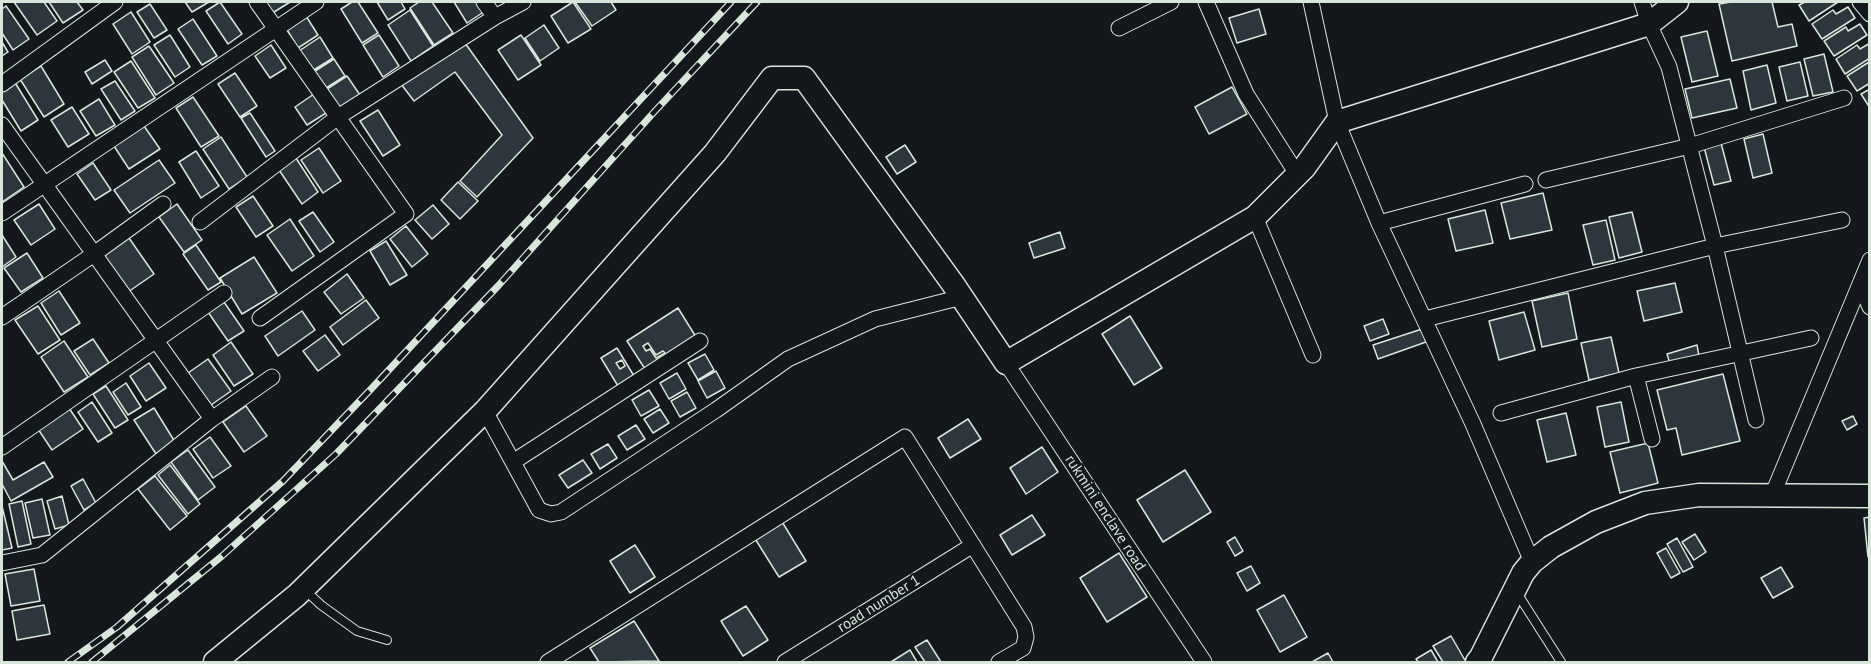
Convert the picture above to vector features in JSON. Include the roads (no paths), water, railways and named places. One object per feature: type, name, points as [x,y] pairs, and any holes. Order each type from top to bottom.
[{"type":"street","points":[[2,84],[115,2]]},
{"type":"street","points":[[257,2],[406,214],[260,318]]},
{"type":"street","points":[[2,213],[316,2]]},
{"type":"street","points":[[484,2],[495,17]]},
{"type":"street","points":[[200,222],[338,117],[495,17],[523,2]]},
{"type":"street","points":[[1119,28],[1171,2]]},
{"type":"street","points":[[1206,2],[1246,93],[1297,174]]},
{"type":"street","points":[[1311,2],[1337,122],[1378,223],[1473,424],[1532,562]]},
{"type":"street","points":[[1642,2],[1649,24],[1669,67],[1715,246],[1756,420]]},
{"type":"street","points":[[215,663],[304,589],[485,411],[715,153],[772,78],[804,78],[962,297],[1006,363],[1255,217],[1297,174],[1337,122],[1649,24],[1677,2]]},
{"type":"street","points":[[1860,2],[1869,14]]},
{"type":"street","points":[[1546,180],[1690,146],[1844,98]]},
{"type":"street","points":[[2,125],[212,419]]},
{"type":"street","points":[[1378,223],[1525,184]]},
{"type":"street","points":[[2,317],[163,204]]},
{"type":"street","points":[[1255,217],[1313,354]]},
{"type":"street","points":[[1425,319],[1715,246],[1842,220]]},
{"type":"street","points":[[1772,496],[1869,260]]},
{"type":"street","points":[[1860,284],[1869,307]]},
{"type":"street","points":[[2,447],[224,293]]},
{"type":"street","points":[[485,411],[539,510],[550,514],[561,513],[788,359],[875,319],[962,297]]},
{"type":"street","points":[[1501,413],[1636,376],[1811,338]]},
{"type":"street","points":[[513,462],[700,342]]},
{"type":"street","name":"rukmini enclave road","points":[[1006,363],[1201,661]]},
{"type":"street","points":[[1636,376],[1652,439]]},
{"type":"street","points":[[2,563],[42,555],[212,419],[272,377]]},
{"type":"street","points":[[552,662],[905,437],[1024,627],[1026,637],[1023,648],[999,663]]},
{"type":"street","points":[[1477,663],[1523,573],[1532,562],[1551,547],[1596,522],[1645,503],[1699,495],[1869,496]]},
{"type":"street","name":"road number 1","points":[[785,663],[973,545]]},
{"type":"lane","points":[[304,589],[321,606],[357,631],[387,640]]},
{"type":"lane","points":[[1515,590],[1562,663]]},
{"type":"railway","points":[[68,662],[117,627],[283,481],[731,2]]},
{"type":"railway","points":[[92,662],[222,556],[336,454],[498,286],[655,111],[757,2]]}]
